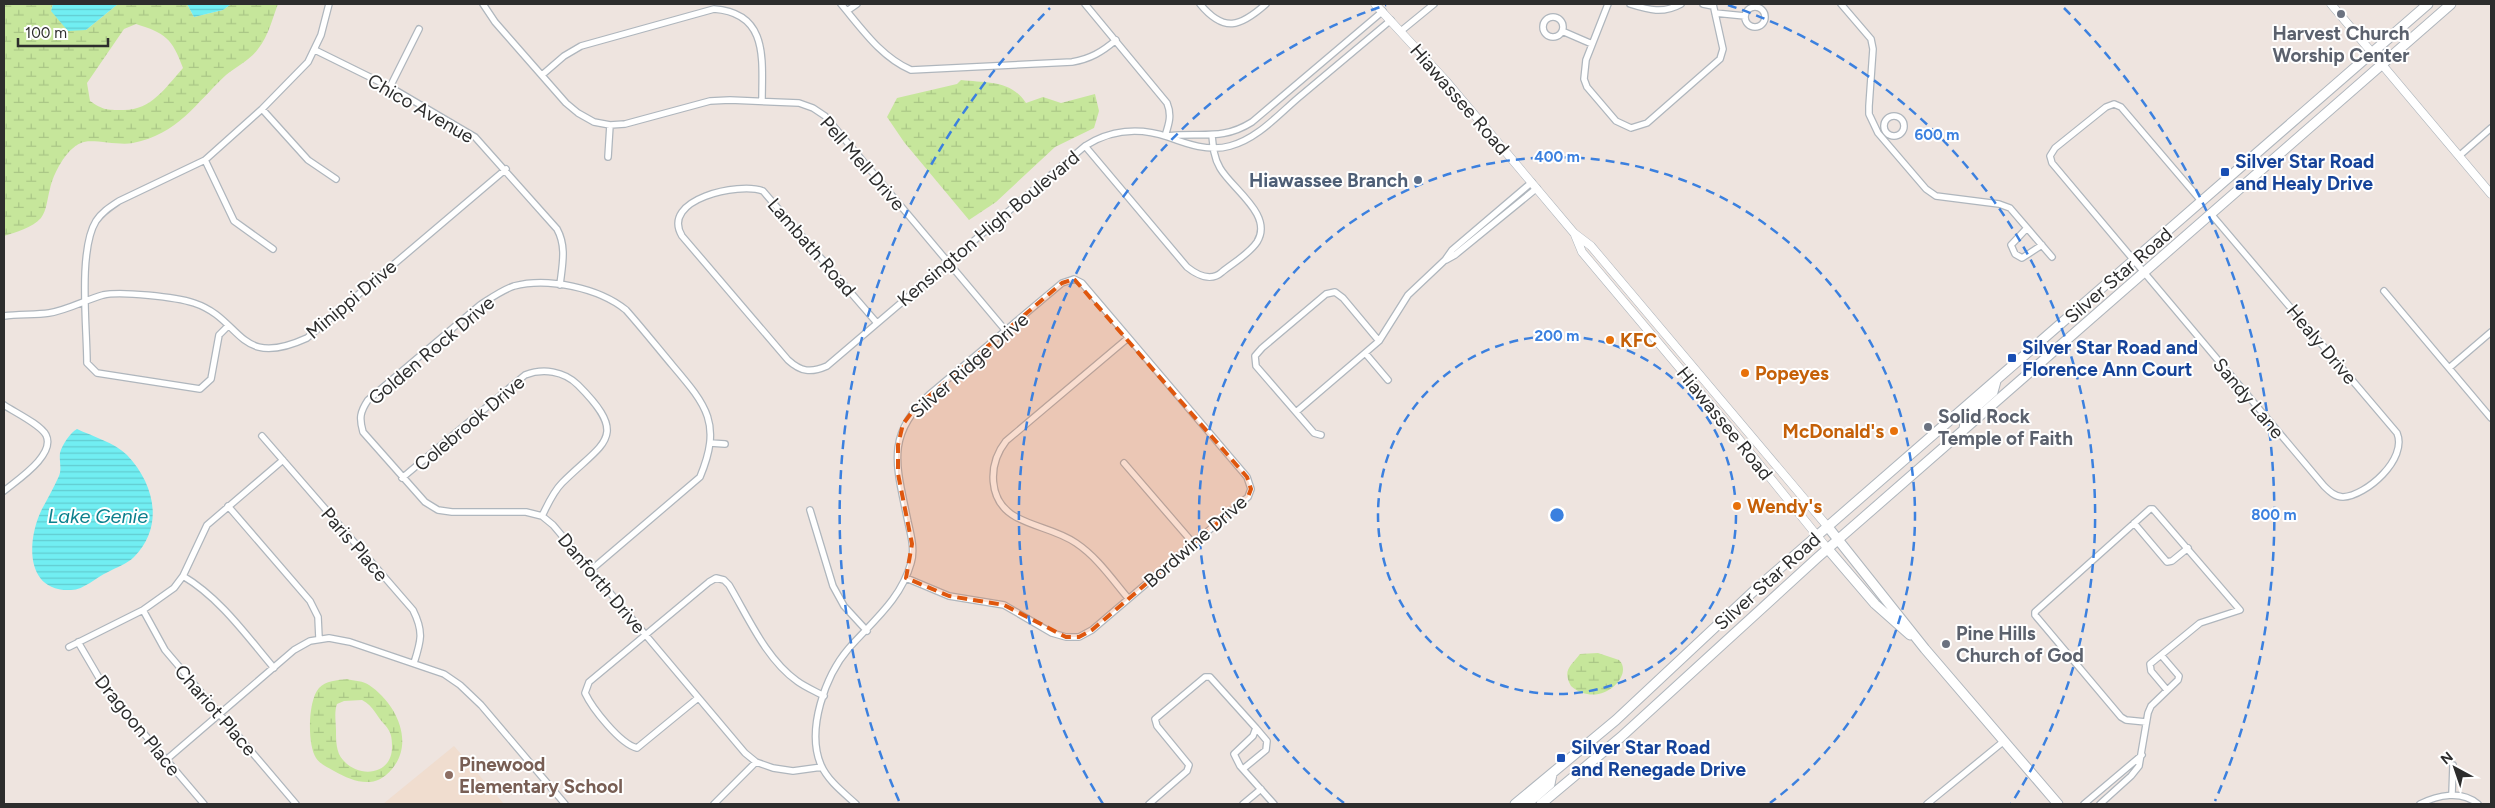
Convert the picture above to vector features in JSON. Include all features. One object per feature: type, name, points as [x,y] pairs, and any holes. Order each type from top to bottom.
[{"type":"main road","name":"Silver Star Road","points":[[1515,804],[1616,720],[1757,588],[2373,54],[2428,4]]},
{"type":"main road","name":"Silver Star Road","points":[[1541,804],[1621,737],[1827,548],[2451,4]]},
{"type":"main road","points":[[1964,429],[1966,416],[1993,392],[1996,381]]},
{"type":"main road","name":"Hiawassee Road","points":[[1828,527],[1925,649],[2058,804]]},
{"type":"main road","name":"Hiawassee Road","points":[[1827,548],[1875,604],[1925,649]]},
{"type":"main road","points":[[1527,804],[1550,784],[1552,774]]},
{"type":"street","points":[[228,326],[219,335],[211,379],[200,388],[97,373],[87,363],[85,300],[90,238],[96,222],[106,210],[119,201],[205,160],[296,76],[315,50],[329,4]]},
{"type":"street","name":"Pell Mell Drive","points":[[483,4],[495,22],[542,75],[578,113],[594,122],[610,125],[625,124],[710,101],[799,103],[813,108],[825,116],[1006,331]]},
{"type":"street","points":[[841,4],[884,54],[896,63],[911,70],[1086,60],[1101,52],[1116,40]]},
{"type":"street","points":[[848,11],[857,4]]},
{"type":"street","points":[[1085,4],[1167,103],[1170,112],[1170,122],[1165,136]]},
{"type":"street","points":[[1200,4],[1208,14],[1227,25],[1253,16],[1266,4]]},
{"type":"street","name":"Hiawassee Road","points":[[1376,4],[1532,182],[1574,233],[1591,246],[1828,527]]},
{"type":"street","points":[[1401,31],[1434,4]]},
{"type":"street","points":[[1608,4],[1592,44],[1584,72],[1587,87],[1616,121],[1631,128],[1638,128],[1647,123],[1720,59],[1723,49],[1714,7]]},
{"type":"street","points":[[1630,4],[1661,11],[1681,4]]},
{"type":"street","points":[[1703,4],[1745,16]]},
{"type":"street","points":[[1841,4],[1871,39],[1873,49],[1870,114],[1926,189],[1936,196],[1999,204],[2010,208],[2052,257]]},
{"type":"street","points":[[2331,4],[2491,194]]},
{"type":"street","points":[[542,75],[581,46],[714,9],[724,10],[746,22],[761,41],[763,54],[762,101]]},
{"type":"street","name":"Kensington High Boulevard","points":[[1165,136],[1189,134],[1222,136],[1237,132],[1252,122],[1383,11]]},
{"type":"street","name":"Kensington High Boulevard","points":[[827,366],[1084,146],[1099,137],[1115,132],[1134,131],[1165,136],[1187,144],[1213,148],[1230,146],[1257,132],[1391,20]]},
{"type":"street","points":[[390,87],[419,29]]},
{"type":"street","points":[[1562,31],[1592,44]]},
{"type":"street","name":"Chico Avenue","points":[[315,50],[390,87],[462,127],[476,137],[506,169],[557,229],[563,239],[560,285]]},
{"type":"street","name":"Sandy Lane","points":[[2202,202],[2121,107],[2114,104],[2106,107],[2055,148],[2050,156],[2052,163],[2143,274],[2332,493],[2341,497],[2351,496],[2377,478]]},
{"type":"street","points":[[262,109],[308,160],[336,179]]},
{"type":"street","points":[[608,157],[610,125]]},
{"type":"street","points":[[2459,156],[2491,128]]},
{"type":"street","points":[[1084,146],[1187,267],[1197,274],[1208,277],[1218,275],[1256,244],[1262,233],[1261,223],[1256,213],[1220,169],[1213,148],[1212,135]]},
{"type":"street","points":[[205,160],[234,221],[273,249]]},
{"type":"street","name":"Minippi Drive","points":[[4,316],[48,313],[106,294],[123,293],[194,303],[208,309],[244,341],[256,346],[275,348],[291,345],[307,338],[506,169]]},
{"type":"street","points":[[1296,412],[1366,354],[1379,340],[1416,286],[1452,250],[1532,182]]},
{"type":"street","name":"Lambath Road","points":[[827,366],[806,371],[796,368],[682,236],[677,228],[678,218],[682,211],[692,203],[710,194],[733,189],[754,188],[763,191],[877,323]]},
{"type":"street","points":[[1444,260],[1455,256],[1537,188]]},
{"type":"street","name":"Healy Drive","points":[[2211,214],[2397,433],[2400,448],[2395,461],[2377,478]]},
{"type":"street","points":[[2027,228],[2011,245],[2015,254],[2022,258],[2042,246]]},
{"type":"street","name":"Hiawassee Road","points":[[1574,233],[1582,252],[1724,420],[1827,548]]},
{"type":"street","name":"Bordwine Drive","points":[[906,578],[949,596],[1004,605],[1052,633],[1066,637],[1079,637],[1092,630],[1248,497],[1251,489],[1247,477],[1082,283],[1074,279],[1062,283]]},
{"type":"street","name":"Silver Ridge Drive","points":[[856,804],[833,783],[822,767],[817,753],[815,735],[824,696],[834,673],[848,649],[890,605],[906,578],[912,561],[912,544],[898,474],[897,455],[903,424],[916,407],[930,394],[1062,283]]},
{"type":"street","name":"Golden Rock Drive","points":[[363,432],[359,421],[360,411],[368,400],[480,305],[497,293],[514,286],[560,285],[602,294],[626,310],[700,398],[710,421],[710,442],[707,461],[700,477],[591,570]]},
{"type":"street","points":[[2384,291],[2491,418]]},
{"type":"street","points":[[1321,435],[1314,433],[1256,366],[1255,356],[1326,294],[1335,292],[1343,298],[1379,340]]},
{"type":"street","points":[[2449,368],[2491,332]]},
{"type":"street","points":[[1128,338],[1006,442],[997,453],[993,468],[993,484],[1006,509],[1016,517],[1053,530],[1075,542],[1093,556],[1128,598]]},
{"type":"street","points":[[1366,354],[1388,380]]},
{"type":"street","name":"Colebrook Drive","points":[[402,478],[525,375],[548,371],[569,376],[586,393],[605,418],[608,428],[607,438],[600,449],[553,494],[542,516]]},
{"type":"street","points":[[4,405],[39,427],[46,434],[47,442],[46,452],[4,491]]},
{"type":"street","name":"Danforth Drive","points":[[363,432],[425,502],[438,510],[526,512],[542,516],[554,524],[745,753],[756,762],[773,768],[793,771],[822,767]]},
{"type":"street","name":"Paris Place","points":[[262,436],[412,610],[419,623],[421,638],[414,663]]},
{"type":"street","points":[[710,442],[725,444]]},
{"type":"street","points":[[69,646],[143,610],[174,588],[183,576],[201,533],[228,506],[283,460]]},
{"type":"street","points":[[1124,463],[1193,543]]},
{"type":"street","points":[[228,506],[310,601],[318,618],[319,638]]},
{"type":"street","points":[[2146,722],[2126,720],[2121,716],[2035,612],[2150,508],[2153,508],[2240,610],[2200,623],[2150,664],[2150,668],[2167,690]]},
{"type":"street","points":[[810,510],[833,586],[844,606],[867,631]]},
{"type":"street","points":[[2134,523],[2168,562],[2188,548]]},
{"type":"street","points":[[183,576],[203,587],[274,668]]},
{"type":"street","points":[[698,698],[637,748],[623,741],[589,701],[585,693],[589,682],[716,578],[724,580],[782,669],[797,681],[824,696]]},
{"type":"street","name":"Chariot Place","points":[[143,610],[165,650],[296,804]]},
{"type":"street","points":[[166,760],[294,650],[319,638],[350,642],[444,674],[460,685],[481,705],[565,804]]},
{"type":"street","name":"Dragoon Place","points":[[78,642],[104,688],[204,804]]},
{"type":"street","points":[[2100,804],[2131,776],[2139,766],[2146,722],[2151,706],[2179,676],[2161,655]]},
{"type":"street","points":[[1149,804],[1188,771],[1188,764],[1157,726],[1155,719],[1205,677],[1210,677],[1215,681],[1267,742],[1266,750],[1243,769]]},
{"type":"street","points":[[1256,728],[1253,736],[1234,754],[1243,769],[1274,804]]},
{"type":"street","points":[[1927,804],[2004,741]]},
{"type":"street","points":[[2084,804],[2142,755]]},
{"type":"street","points":[[714,804],[756,762]]},
{"type":"street","points":[[2452,794],[2453,765]]},
{"type":"street","points":[[1243,804],[1261,790]]},
{"type":"street","points":[[2420,804],[2432,798],[2452,794],[2474,800],[2478,804]]},
{"type":"highlighted area","points":[[1074,279],[1247,477],[1251,489],[1248,497],[1092,630],[1079,637],[1066,637],[1004,605],[949,596],[906,578],[912,544],[898,474],[898,445],[903,424],[916,407],[1062,283]]},
{"type":"shaded area","name":"Pinewood Elementary School","points":[[454,746],[504,804],[383,804]]},
{"type":"green space","points":[[4,4],[53,4],[51,11],[86,30],[118,4],[187,4],[194,17],[223,10],[231,4],[278,4],[265,38],[255,53],[226,75],[185,116],[162,133],[149,139],[127,144],[91,141],[75,146],[65,156],[57,169],[45,212],[41,218],[29,227],[4,236]],"holes":[[[136,24],[154,30],[166,38],[175,50],[183,68],[157,97],[141,107],[122,110],[102,108],[90,101],[87,83],[124,29]]]},
{"type":"green space","points":[[961,80],[1006,86],[1026,103],[1043,97],[1061,103],[1095,94],[1099,111],[1094,128],[1055,147],[996,202],[969,220],[904,142],[887,117],[897,98],[957,84]]},
{"type":"green space","points":[[1598,653],[1619,660],[1623,666],[1622,674],[1612,688],[1603,693],[1593,695],[1582,693],[1571,686],[1568,681],[1569,668],[1580,654]]},
{"type":"green space","points":[[347,679],[369,685],[379,693],[394,712],[399,724],[402,735],[402,747],[399,758],[392,769],[379,780],[364,782],[349,778],[322,764],[316,758],[313,751],[310,722],[315,694],[325,684]],"holes":[[[362,700],[366,702],[389,730],[392,746],[391,756],[387,763],[381,768],[366,772],[350,766],[341,757],[336,742],[335,714],[337,704],[344,701]]]},
{"type":"water","points":[[53,4],[118,4],[86,30],[68,31],[51,11]]},
{"type":"water","points":[[187,4],[231,4],[223,10],[194,17]]},
{"type":"water","name":"Lake Genie","points":[[77,429],[110,443],[127,455],[144,478],[149,491],[153,518],[150,532],[144,545],[134,557],[85,586],[71,590],[56,588],[45,582],[37,573],[33,562],[32,548],[37,521],[60,473],[61,450],[69,436]]},
{"type":"place","name":"Harvest Church Worship Center","points":[[2341,14]]},
{"type":"place","name":"Silver Star Road and Healy Drive","points":[[2225,172]]},
{"type":"place","name":"Hiawassee Branch","points":[[1418,180]]},
{"type":"place","name":"KFC","points":[[1610,340]]},
{"type":"place","name":"Silver Star Road and Florence Ann Court","points":[[2012,358]]},
{"type":"place","name":"Popeyes","points":[[1745,373]]},
{"type":"place","name":"Solid Rock Temple of Faith","points":[[1928,427]]},
{"type":"place","name":"McDonald's","points":[[1894,431]]},
{"type":"place","name":"Wendy's","points":[[1737,506]]},
{"type":"place","name":"Pine Hills Church of God","points":[[1946,644]]},
{"type":"place","name":"Silver Star Road and Renegade Drive","points":[[1561,758]]},
{"type":"place","name":"Pinewood Elementary School","points":[[449,775]]}]
